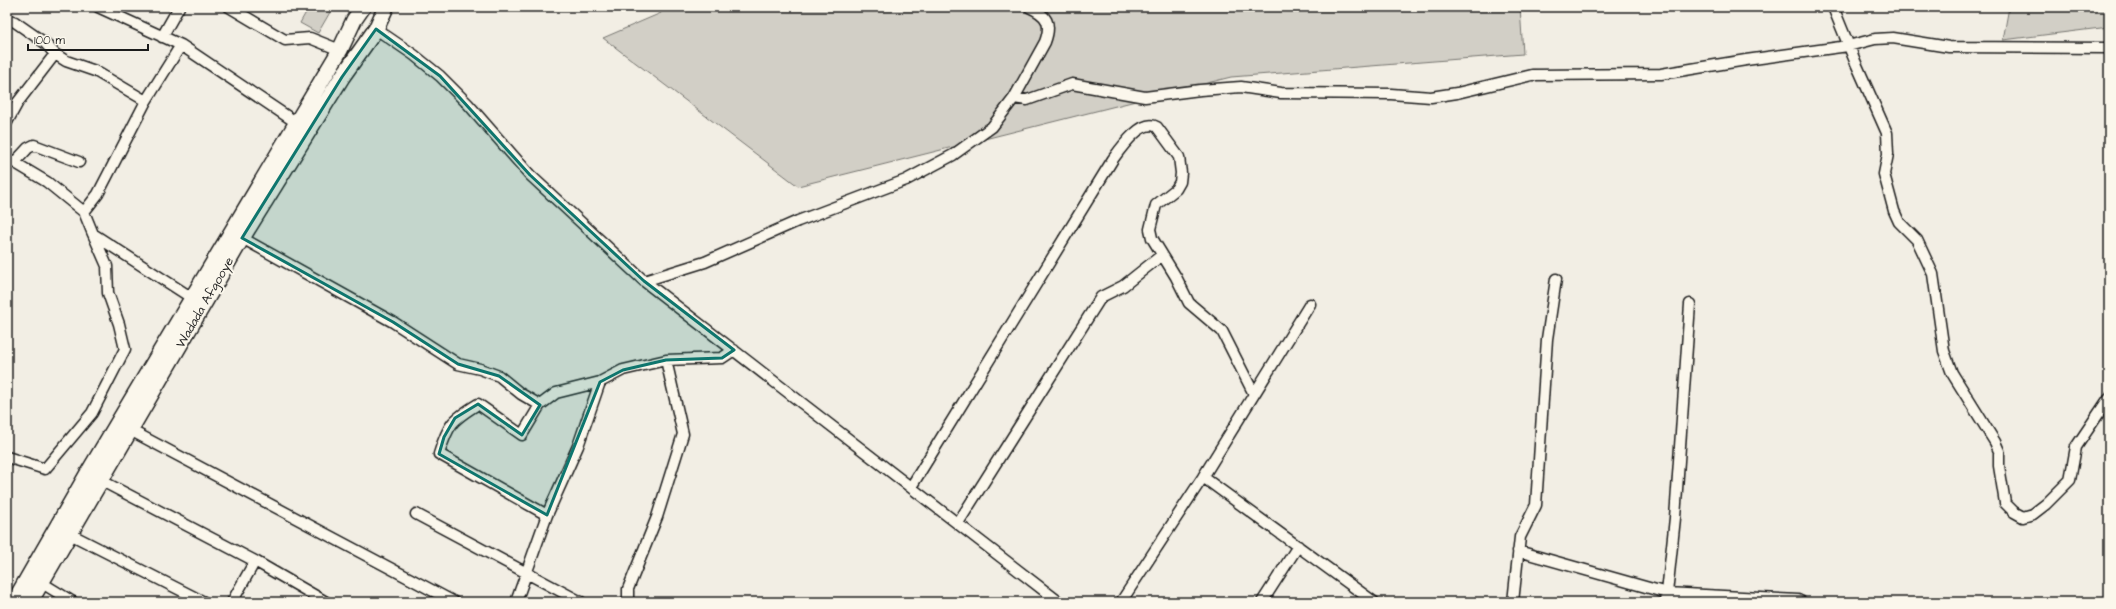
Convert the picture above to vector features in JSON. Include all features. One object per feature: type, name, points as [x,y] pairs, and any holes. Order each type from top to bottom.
[{"type":"highway","name":"Wadada Afgooye","points":[[30,602],[242,238],[342,77],[375,29],[386,7]]},
{"type":"highway","name":"Wadada Afgooye","points":[[14,602],[192,298],[340,50],[351,26],[362,8]]},
{"type":"highway","points":[[351,26],[359,34],[375,29],[373,13],[362,8]]},
{"type":"street","points":[[98,7],[181,45],[297,123]]},
{"type":"street","points":[[162,37],[179,7]]},
{"type":"street","points":[[229,7],[285,40],[310,38],[340,50]]},
{"type":"street","points":[[644,280],[705,262],[798,220],[906,180],[953,155],[992,127],[1014,98],[1048,32],[1044,16],[1029,7]]},
{"type":"street","points":[[1833,7],[1848,46],[1887,132],[1888,154],[1884,174],[1894,211],[1899,222],[1917,240],[1933,274],[1944,351],[1952,373],[1995,442],[1999,452],[1999,466],[2005,503],[2014,512],[2023,517],[2033,514],[2070,480],[2076,447],[2109,398]]},
{"type":"street","points":[[7,19],[15,22],[45,43],[55,54],[66,61],[95,71],[146,101]]},
{"type":"street","points":[[375,29],[430,67],[493,131],[530,175],[644,280],[1059,602]]},
{"type":"street","points":[[1014,98],[1027,100],[1072,84],[1145,97],[1200,90],[1241,87],[1281,93],[1391,94],[1431,98],[1532,75],[1661,74],[1746,60],[1848,46],[1875,39],[1894,38],[1949,47],[2109,48]]},
{"type":"street","points":[[84,212],[98,194],[146,101],[181,45]]},
{"type":"street","points":[[7,122],[18,102],[55,54]]},
{"type":"street","points":[[910,487],[1113,159],[1128,139],[1147,125],[1153,124],[1157,127],[1179,157],[1180,163],[1180,182],[1176,189],[1156,205],[1154,210],[1150,229],[1152,238],[1176,277],[1189,303],[1222,331],[1254,394]]},
{"type":"street","points":[[7,457],[45,470],[92,413],[125,349],[108,293],[107,266],[84,212],[47,182],[11,160],[34,145],[79,162]]},
{"type":"street","points":[[93,234],[192,298]]},
{"type":"street","points":[[242,238],[393,322],[458,364],[480,369],[499,376],[521,394],[540,405]]},
{"type":"street","points":[[958,523],[1101,297],[1123,286],[1162,255]]},
{"type":"street","points":[[1513,602],[1520,537],[1536,505],[1547,339],[1556,279]]},
{"type":"street","points":[[1121,602],[1203,477],[1310,304]]},
{"type":"street","points":[[1666,597],[1675,518],[1690,304]]},
{"type":"street","points":[[547,515],[439,454],[444,437],[456,418],[478,404],[522,435],[540,405],[556,393],[600,382],[622,370],[666,360],[722,358],[734,350]]},
{"type":"street","points":[[628,602],[628,589],[657,517],[683,434],[666,360]]},
{"type":"street","points":[[516,602],[547,515],[578,446],[600,382]]},
{"type":"street","points":[[130,430],[454,602]]},
{"type":"street","points":[[1203,477],[1374,602]]},
{"type":"street","points":[[100,480],[255,561],[326,602]]},
{"type":"street","points":[[416,514],[581,602]]},
{"type":"street","points":[[70,534],[204,602]]},
{"type":"street","points":[[1262,602],[1298,546]]},
{"type":"street","points":[[1518,551],[1685,602]]},
{"type":"street","points":[[232,602],[255,561]]},
{"type":"street","points":[[42,583],[72,602]]},
{"type":"street","points":[[1666,597],[1798,600],[1802,602]]},
{"type":"highlighted area","points":[[376,29],[440,76],[530,175],[644,281],[734,350],[722,358],[666,360],[623,370],[600,382],[547,515],[439,454],[444,437],[455,418],[478,404],[522,435],[540,405],[499,376],[458,364],[393,322],[242,238],[342,77]]},
{"type":"shaded area","points":[[309,7],[333,7],[318,33],[300,23]]},
{"type":"shaded area","points":[[664,7],[1520,7],[1523,54],[1231,77],[798,186],[603,38],[661,13]]},
{"type":"shaded area","points":[[2009,7],[2109,7],[2109,27],[2003,40]]}]
